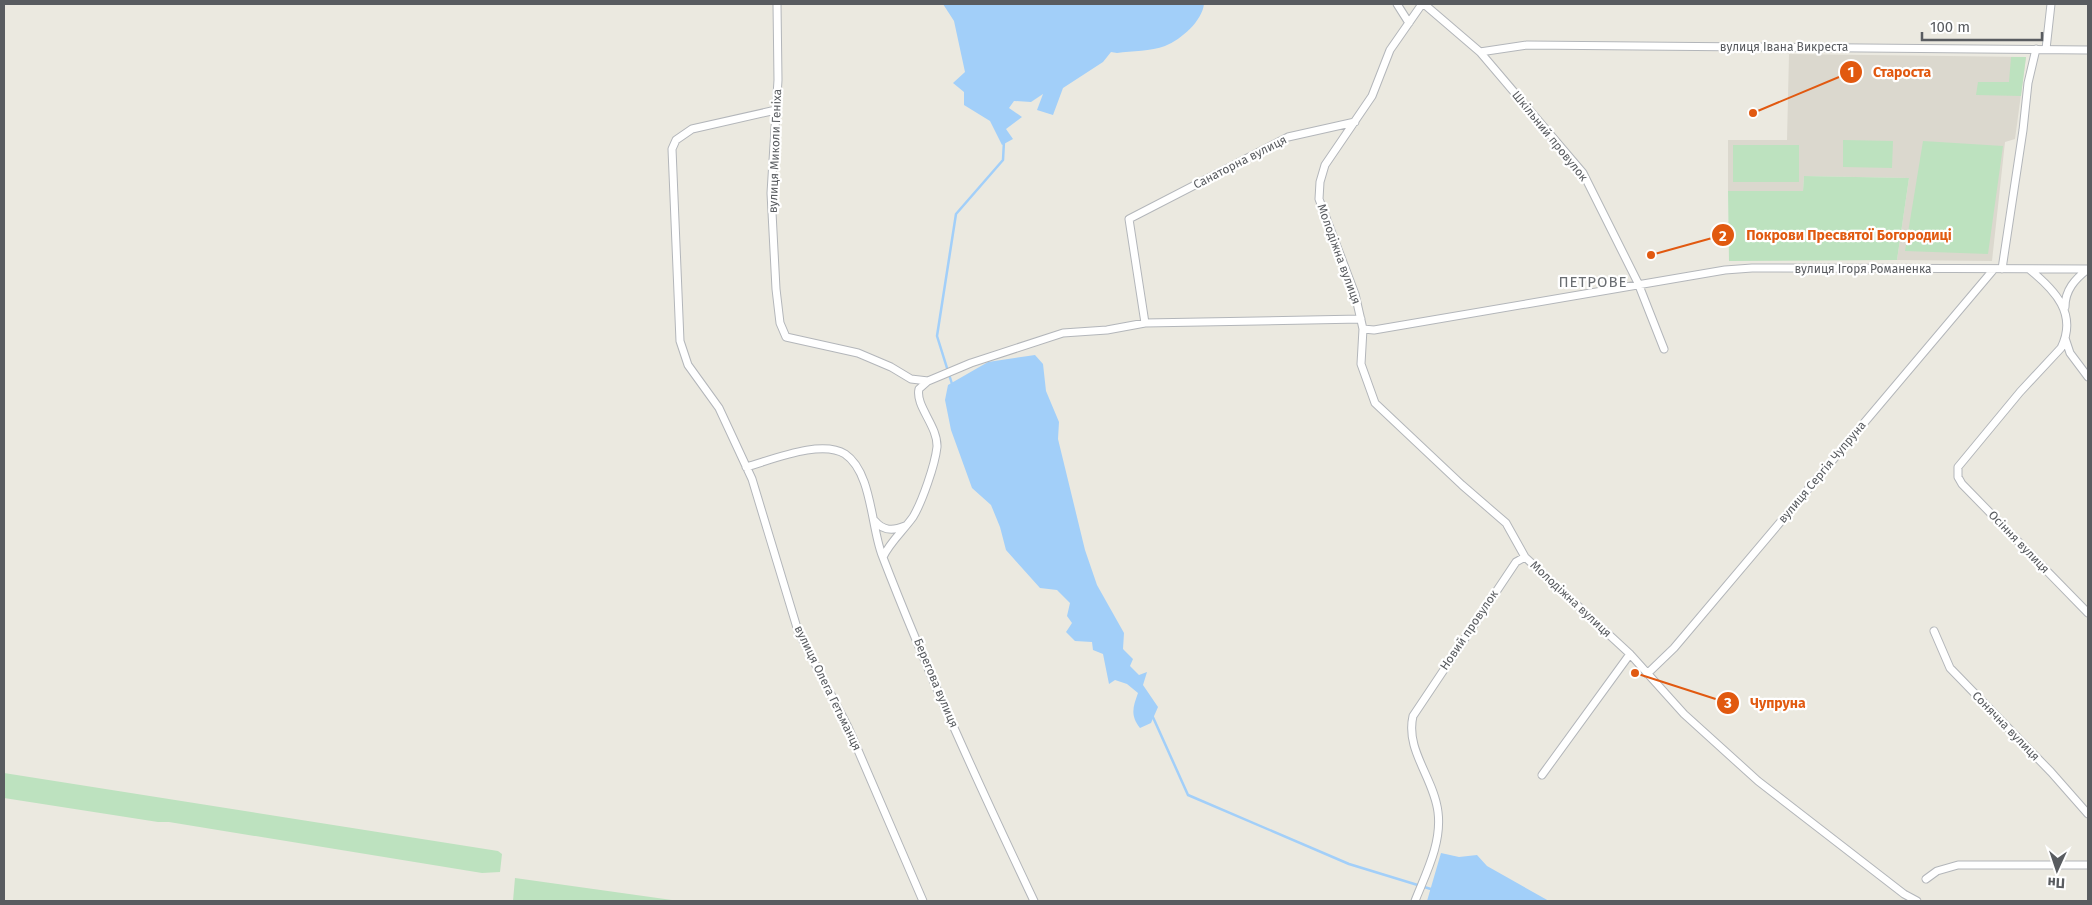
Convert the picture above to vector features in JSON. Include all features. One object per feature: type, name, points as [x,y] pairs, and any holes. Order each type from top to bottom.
[{"type":"street","name":"вулиця Миколи Геніха","points":[[777,4],[779,23],[771,194],[781,327],[786,337],[792,340],[858,353],[891,367],[911,379],[928,381]]},
{"type":"street","points":[[1397,4],[1409,23]]},
{"type":"street","points":[[1355,122],[1372,96],[1390,50],[1423,4]]},
{"type":"street","name":"Шкільний провулок","points":[[1423,4],[1480,52],[1583,173],[1638,283],[1664,349]]},
{"type":"street","points":[[2046,49],[2051,4]]},
{"type":"street","name":"вулиця Івана Викреста","points":[[1480,52],[1527,45],[2088,50]]},
{"type":"street","points":[[2002,269],[2028,84],[2036,49]]},
{"type":"street","name":"вулиця Олега Гетьманця","points":[[776,110],[692,129],[676,140],[672,149],[680,341],[688,365],[718,408],[752,479],[798,631],[848,727],[923,901]]},
{"type":"street","name":"Молодіжна вулиця","points":[[1355,122],[1325,166],[1319,190],[1319,199],[1355,294],[1364,329],[1360,364],[1375,403],[1462,485],[1506,523],[1526,557],[1630,654],[1684,714],[1758,781],[1904,894],[1917,901]]},
{"type":"street","name":"Санаторна вулиця","points":[[1144,323],[1129,219],[1288,137],[1355,122]]},
{"type":"street","name":"вулиця Ігоря Романенка","points":[[1364,329],[1374,330],[1638,283],[1752,268],[2088,269]]},
{"type":"street","name":"вулиця Сергія Чупруна","points":[[1647,674],[1674,648],[1994,269]]},
{"type":"street","points":[[2029,269],[2050,288],[2065,310]]},
{"type":"street","points":[[2088,269],[2072,284],[2066,296],[2065,310],[2068,322],[2066,338],[2073,358],[2088,377]]},
{"type":"street","points":[[883,558],[917,508],[936,454],[936,434],[919,397],[919,389],[928,381],[1004,351],[1063,333],[1107,330],[1144,323],[1361,319]]},
{"type":"street","name":"Осіння вулиця","points":[[2066,338],[2061,348],[2020,392],[1958,467],[1958,477],[1962,484],[2088,612]]},
{"type":"street","name":"Берегова вулиця","points":[[746,467],[823,448],[834,450],[852,461],[863,481],[883,558],[947,710],[1034,901]]},
{"type":"street","points":[[873,518],[880,526],[890,530],[906,526]]},
{"type":"street","name":"Новий провулок","points":[[1415,901],[1436,846],[1438,823],[1436,800],[1412,742],[1411,724],[1417,708],[1516,562],[1526,557]]},
{"type":"street","name":"Сонячна вулиця","points":[[1934,631],[1950,668],[2052,772],[2088,814]]},
{"type":"street","points":[[1542,775],[1630,654]]},
{"type":"street","points":[[1926,880],[1936,871],[1958,865],[2088,865]]},
{"type":"shaded area","points":[[1789,54],[2026,57],[2015,139],[2005,142],[1992,261],[1897,260],[1909,178],[1804,176],[1803,191],[1728,191],[1728,140],[1787,140]]},
{"type":"green space","points":[[2011,57],[2026,57],[2021,96],[1976,95],[1978,82],[2009,82]]},
{"type":"green space","points":[[1843,140],[1893,141],[1892,168],[1843,167]]},
{"type":"green space","points":[[1923,141],[2003,146],[1988,254],[1905,251]]},
{"type":"green space","points":[[1733,145],[1799,145],[1799,182],[1733,182]]},
{"type":"green space","points":[[1804,176],[1909,178],[1897,260],[1729,261],[1728,191],[1803,191]]},
{"type":"green space","points":[[4,773],[498,851],[502,854],[500,872],[482,873],[169,822],[158,822],[4,798]]},
{"type":"green space","points":[[515,878],[679,901],[513,901]]},
{"type":"water","points":[[943,4],[1204,4],[1199,17],[1190,29],[1171,43],[1160,48],[1148,50],[1111,52],[1103,62],[1063,88],[1053,115],[1037,110],[1043,94],[1031,102],[1014,101],[1009,108],[1022,117],[1006,129],[1013,139],[1002,145],[990,121],[964,105],[964,92],[953,83],[965,72],[954,21]]},
{"type":"water","points":[[1035,355],[1043,364],[1046,391],[1059,422],[1058,439],[1085,550],[1097,585],[1124,633],[1123,649],[1133,659],[1130,666],[1139,675],[1147,672],[1143,685],[1158,707],[1151,723],[1140,728],[1133,711],[1138,693],[1127,684],[1115,680],[1109,684],[1103,654],[1093,650],[1092,642],[1075,641],[1066,632],[1072,623],[1067,616],[1070,603],[1057,590],[1040,588],[1006,550],[1000,527],[991,505],[972,488],[951,430],[945,400],[948,385],[988,362]]},
{"type":"water","points":[[1441,853],[1459,857],[1477,855],[1487,866],[1549,901],[1427,901]]},
{"type":"waterway","points":[[952,384],[937,336],[956,214],[1003,160],[1004,141]]},
{"type":"waterway","points":[[1152,715],[1188,795],[1349,864],[1434,890]]},
{"type":"place","name":"Староста","points":[[1753,113]]},
{"type":"place","name":"Покрови Пресвятої Богородиці","points":[[1651,255]]},
{"type":"place","name":"Чупруна","points":[[1635,673]]},
{"type":"district","name":"ПЕТРОВЕ","points":[[1593,282]]}]
